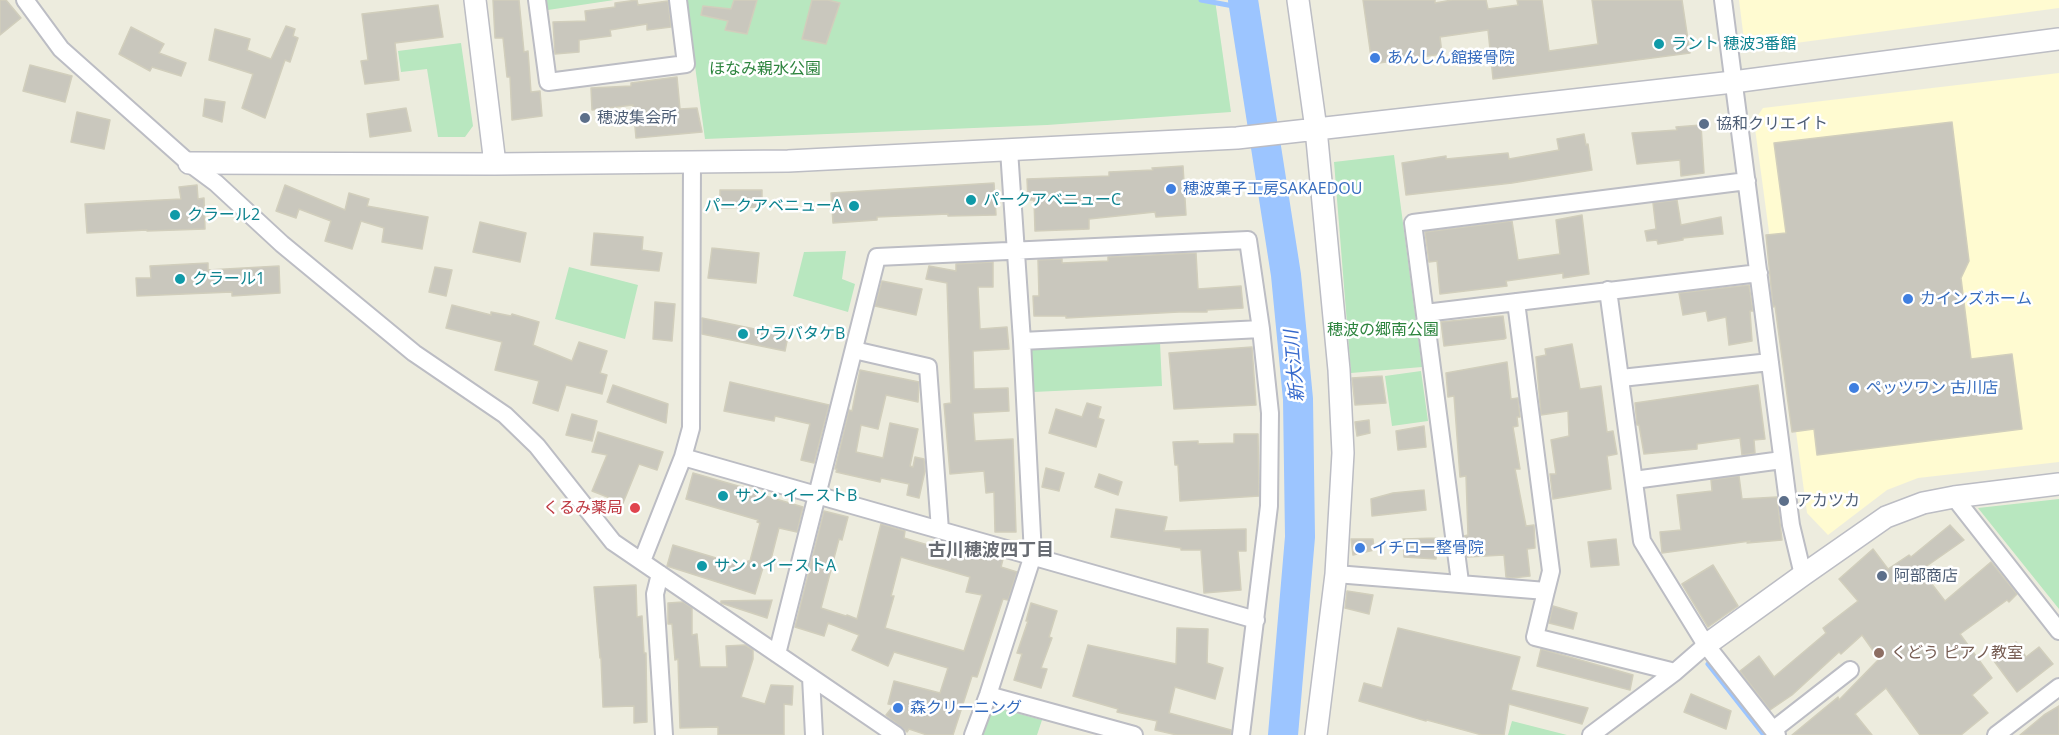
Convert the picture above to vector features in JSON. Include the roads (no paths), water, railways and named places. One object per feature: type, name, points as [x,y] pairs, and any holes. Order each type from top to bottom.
[{"type":"street","points":[[25,0],[61,49],[189,163],[216,183],[282,244],[414,353],[505,415],[537,446],[614,542],[896,735]]},
{"type":"street","points":[[475,0],[495,164]]},
{"type":"street","points":[[537,0],[548,82],[686,64],[678,0]]},
{"type":"street","points":[[1298,0],[1317,129],[1339,370],[1343,453],[1336,574],[1316,735]]},
{"type":"street","points":[[1723,0],[1791,525],[1803,575]]},
{"type":"street","points":[[189,163],[495,164],[788,161],[1237,138],[1733,82],[2059,39]]},
{"type":"street","points":[[973,735],[1033,555],[1009,150]]},
{"type":"street","points":[[642,561],[683,458],[691,428],[692,161]]},
{"type":"street","points":[[1460,582],[1413,224],[1747,181]]},
{"type":"street","points":[[777,654],[877,257],[1248,240],[1270,413],[1269,506],[1241,735]]},
{"type":"street","points":[[1425,313],[1759,273]]},
{"type":"street","points":[[1608,291],[1642,541],[1706,645],[1775,732],[1851,670]]},
{"type":"street","points":[[1516,302],[1551,571],[1535,637],[1675,672]]},
{"type":"street","points":[[1022,341],[1261,329]]},
{"type":"street","points":[[854,350],[928,367],[940,530]]},
{"type":"street","points":[[1621,378],[1770,362]]},
{"type":"street","points":[[683,458],[818,494],[1256,620]]},
{"type":"street","points":[[1634,480],[1782,460]]},
{"type":"street","points":[[1591,735],[1675,672],[1706,645],[1886,517],[1923,503],[1954,497],[2059,484]]},
{"type":"street","points":[[1954,497],[2059,631]]},
{"type":"street","points":[[660,574],[655,594],[664,735]]},
{"type":"street","points":[[1336,574],[1460,582],[1546,591]]},
{"type":"street","points":[[811,677],[813,735]]},
{"type":"street","points":[[1996,735],[2059,687]]},
{"type":"street","points":[[988,695],[1134,735]]},
{"type":"waterway","points":[[1201,0],[1244,8]]},
{"type":"waterway","name":"新大江川","points":[[1243,0],[1286,275],[1298,399],[1300,537],[1283,735]]},
{"type":"waterway","points":[[1708,664],[1764,735]]},
{"type":"place","name":"ラント 穂波3番館","points":[[1659,44]]},
{"type":"place","name":"あんしん館接骨院","points":[[1375,58]]},
{"type":"place","name":"穂波集会所","points":[[585,118]]},
{"type":"place","name":"協和クリエイト","points":[[1704,124]]},
{"type":"place","name":"穂波菓子工房SAKAEDOU","points":[[1171,189]]},
{"type":"place","name":"パークアベニューC","points":[[971,200]]},
{"type":"place","name":"パークアベニューA","points":[[854,206]]},
{"type":"place","name":"クラール2","points":[[175,215]]},
{"type":"place","name":"クラール1","points":[[180,279]]},
{"type":"place","name":"カインズホーム","points":[[1908,299]]},
{"type":"place","name":"ウラバタケB","points":[[743,334]]},
{"type":"place","name":"ペッツワン 古川店","points":[[1854,388]]},
{"type":"place","name":"サン・イーストB","points":[[723,496]]},
{"type":"place","name":"アカツカ","points":[[1784,501]]},
{"type":"place","name":"くるみ薬局","points":[[635,508]]},
{"type":"place","name":"イチロー整骨院","points":[[1360,548]]},
{"type":"place","name":"サン・イーストA","points":[[702,566]]},
{"type":"place","name":"阿部商店","points":[[1882,576]]},
{"type":"place","name":"くどう ピアノ教室","points":[[1879,653]]},
{"type":"place","name":"森クリーニング","points":[[898,708]]},
{"type":"district","name":"古川穂波四丁目","points":[[991,551]]},
{"type":"park label","name":"ほなみ親水公園","points":[[765,69]]},
{"type":"park label","name":"穂波の郷南公園","points":[[1383,330]]}]
